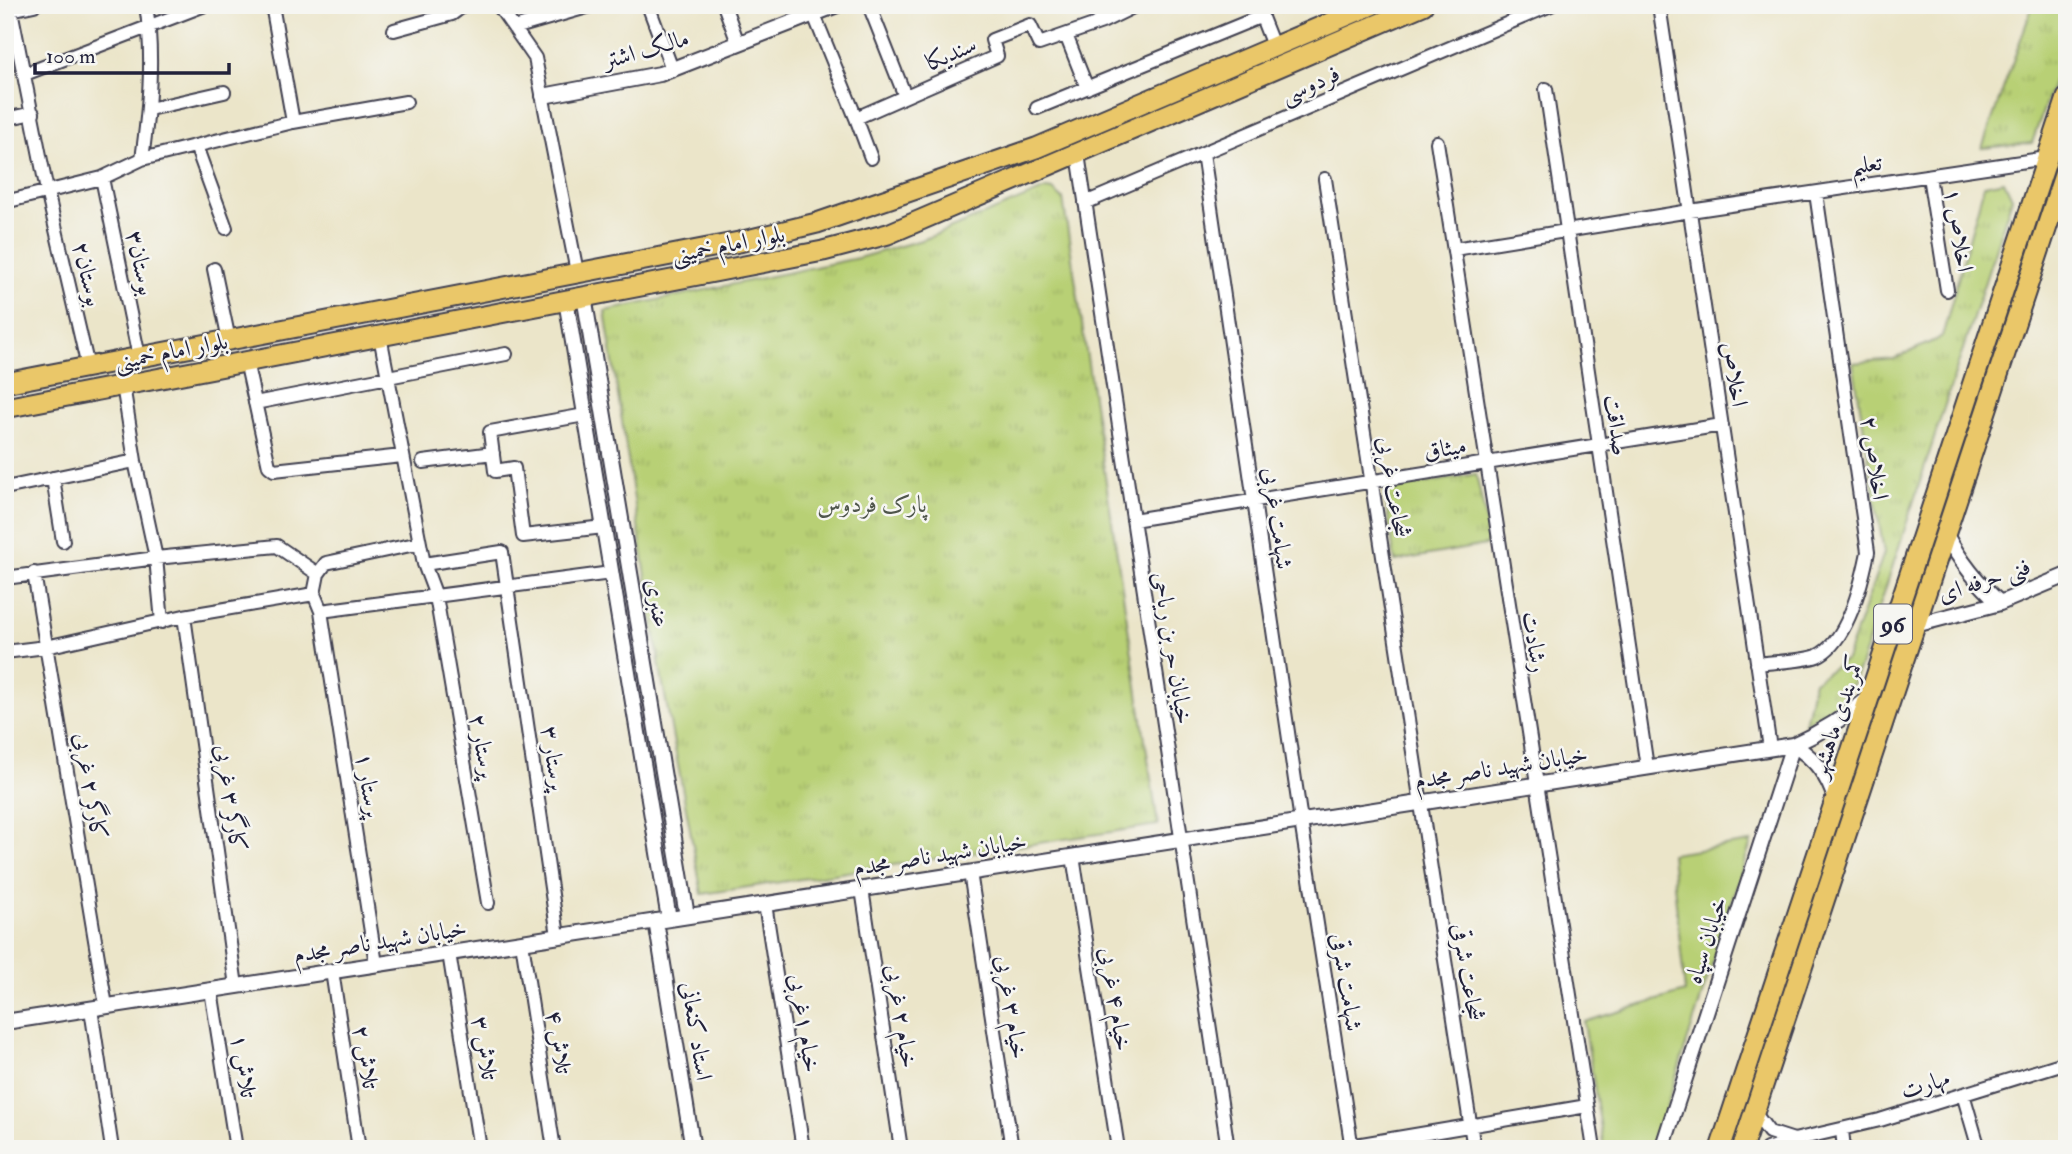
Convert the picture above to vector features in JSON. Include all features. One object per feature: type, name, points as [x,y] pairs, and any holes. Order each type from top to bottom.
[{"type":"main road","name":"بلوار امام خمینی","points":[[5,383],[739,242],[817,223],[1036,148],[1372,5]]},
{"type":"main road","name":"بلوار امام خمینی","points":[[5,408],[823,251],[888,233],[1423,5]]},
{"type":"main road","name":"کمربندی ماهشهر","points":[[1720,1149],[2067,98]]},
{"type":"main road","name":"کمربندی ماهشهر","points":[[1742,1149],[2067,166]]},
{"type":"main road","points":[[911,190],[909,206],[920,221]]},
{"type":"main road","points":[[873,202],[886,215],[888,233]]},
{"type":"street","points":[[8,10],[34,5]]},
{"type":"street","points":[[142,159],[149,108],[149,26],[146,5]]},
{"type":"street","points":[[25,74],[205,5]]},
{"type":"street","points":[[272,5],[293,122]]},
{"type":"street","points":[[394,30],[452,14],[464,5]]},
{"type":"street","points":[[498,5],[535,58],[577,272]]},
{"type":"street","points":[[514,28],[594,5]]},
{"type":"street","points":[[648,5],[672,69]]},
{"type":"street","points":[[724,5],[738,43]]},
{"type":"street","name":"مالک اشتر","points":[[543,96],[660,74],[812,10],[836,5]]},
{"type":"street","points":[[869,5],[905,96]]},
{"type":"street","points":[[1097,5],[1102,22]]},
{"type":"street","name":"سندیکا","points":[[856,118],[997,56],[992,40],[1030,25],[1039,44],[1102,22],[1137,5]]},
{"type":"street","name":"فردوسی","points":[[1085,202],[1551,5]]},
{"type":"street","name":"اخلاص","points":[[1659,5],[1770,748]]},
{"type":"street","name":"بوستان۲","points":[[8,10],[25,74],[47,191],[88,367]]},
{"type":"street","points":[[812,10],[871,158]]},
{"type":"street","points":[[1037,108],[1260,11],[1275,48]]},
{"type":"street","points":[[1066,35],[1087,88]]},
{"type":"street","name":"صداقت","points":[[1546,89],[1647,767]]},
{"type":"street","points":[[149,108],[224,92]]},
{"type":"street","points":[[5,202],[102,178],[142,159],[293,122],[406,102]]},
{"type":"street","points":[[5,118],[33,113]]},
{"type":"street","name":"رشادت","points":[[1437,142],[1594,1149]]},
{"type":"street","points":[[196,146],[226,228]]},
{"type":"street","name":"شهامت غربی","points":[[1203,153],[1301,821]]},
{"type":"street","name":"خیابان حر بن ریاحی","points":[[1078,154],[1228,1149]]},
{"type":"street","name":"تعلیم","points":[[1454,249],[2048,158]]},
{"type":"street","name":"اخلاص ۱","points":[[1929,176],[1947,290]]},
{"type":"street","name":"بوستان۳","points":[[102,178],[139,357]]},
{"type":"street","name":"شجاعت غربی","points":[[1325,179],[1421,802]]},
{"type":"street","name":"اخلاص ۲","points":[[1757,664],[1816,656],[1836,641],[1863,578],[1868,552],[1816,193]]},
{"type":"street","points":[[214,269],[229,340]]},
{"type":"street","name":"عنبری","points":[[575,298],[585,415],[662,920]]},
{"type":"street","name":"عنبری","points":[[575,298],[687,916]]},
{"type":"street","name":"پرستار ۲","points":[[380,336],[424,564],[436,596],[488,903]]},
{"type":"street","points":[[255,403],[506,354]]},
{"type":"street","points":[[246,361],[269,466],[274,470],[402,456]]},
{"type":"street","points":[[123,385],[135,461],[156,558],[162,622]]},
{"type":"street","points":[[585,415],[490,432],[495,471],[514,468],[523,536],[604,527]]},
{"type":"street","name":"میثاق","points":[[1133,520],[1722,425]]},
{"type":"street","points":[[423,462],[493,453]]},
{"type":"street","points":[[5,488],[135,461]]},
{"type":"street","points":[[53,478],[63,541]]},
{"type":"street","points":[[1945,533],[1979,586],[2000,603]]},
{"type":"street","points":[[5,652],[46,647],[184,616],[314,594],[318,575],[330,562],[420,543]]},
{"type":"street","points":[[5,578],[156,558],[276,546],[318,575]]},
{"type":"street","name":"پرستار ۳","points":[[424,564],[502,552],[558,936]]},
{"type":"street","name":"کارگر ۲ غربی","points":[[34,573],[106,1006]]},
{"type":"street","points":[[321,611],[611,573]]},
{"type":"street","name":"فنی حرفه ای","points":[[1915,625],[2000,603],[2067,575]]},
{"type":"street","name":"پرستار ۱","points":[[314,594],[321,611],[376,964]]},
{"type":"street","name":"کارگر ۳ غربی","points":[[184,616],[236,986]]},
{"type":"street","name":"خیابان شهید ناصر مجدم","points":[[5,1022],[1793,744],[1821,733],[1847,717],[1869,697]]},
{"type":"street","points":[[1793,744],[1820,767],[1835,799]]},
{"type":"street","name":"خیابان سپاه","points":[[1662,1149],[1793,744]]},
{"type":"street","name":"شجاعت شرقی","points":[[1421,802],[1474,1149]]},
{"type":"street","name":"شهامت شرقی","points":[[1301,821],[1352,1147]]},
{"type":"street","name":"خیام ۴ غربی","points":[[1073,856],[1118,1149]]},
{"type":"street","name":"خیام ۳ غربی","points":[[970,872],[1012,1149]]},
{"type":"street","name":"خیام ۲ غربی","points":[[862,889],[901,1149]]},
{"type":"street","name":"خیام ۱غربی","points":[[765,904],[803,1149]]},
{"type":"street","name":"استاد کنعانی","points":[[662,920],[693,1149]]},
{"type":"street","name":"تلاش ۴","points":[[522,942],[554,1149]]},
{"type":"street","name":"تلاش ۳","points":[[449,953],[480,1149]]},
{"type":"street","name":"تلاش ۲","points":[[331,971],[359,1149]]},
{"type":"street","name":"تلاش ۱","points":[[211,990],[236,1149]]},
{"type":"street","points":[[91,1009],[112,1149]]},
{"type":"street","name":"مهارت","points":[[1768,1149],[1794,1140],[1842,1130],[2067,1062]]},
{"type":"street","points":[[1963,1094],[1979,1149]]},
{"type":"street","points":[[1332,1149],[1587,1106]]},
{"type":"street","points":[[1754,1112],[1769,1132],[1794,1140]]},
{"type":"street","points":[[1842,1130],[1843,1149]]},
{"type":"green space","points":[[2033,5],[2067,5],[2067,42],[2032,143],[1982,148]]},
{"type":"green space","points":[[2004,181],[2012,198],[1860,667],[1846,697],[1805,724],[1814,681],[1846,659],[1884,553],[1853,363],[1894,359],[1942,337],[1984,185]]},
{"type":"green space","name":"پارک فردوس","points":[[1046,189],[1053,190],[1063,199],[1158,825],[702,894],[661,674],[605,311],[858,258],[925,239]]},
{"type":"green space","points":[[1476,474],[1491,544],[1395,561],[1384,491]]},
{"type":"green space","points":[[1751,842],[1653,1149],[1604,1149],[1584,1022],[1685,992],[1671,854]]}]
